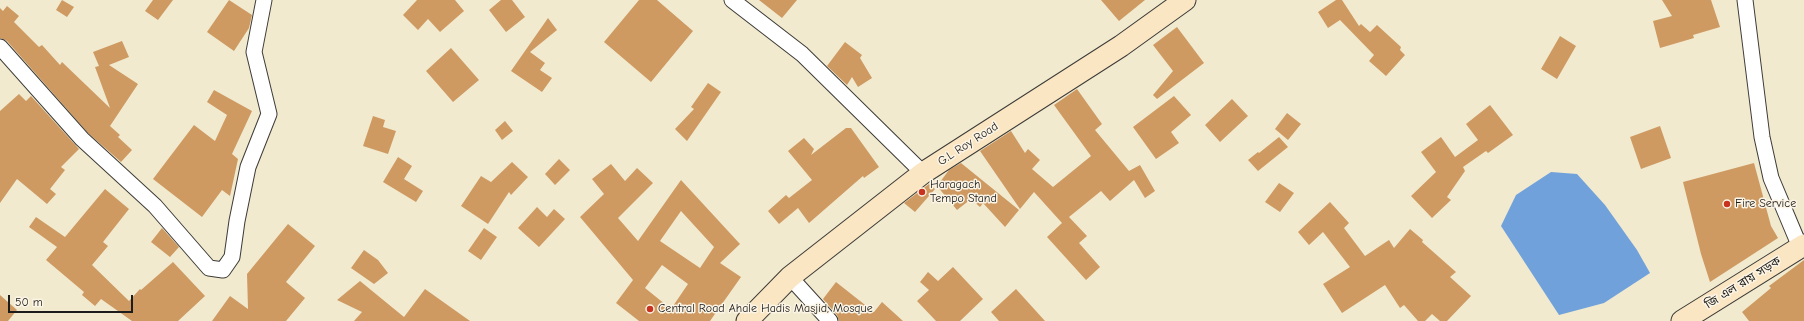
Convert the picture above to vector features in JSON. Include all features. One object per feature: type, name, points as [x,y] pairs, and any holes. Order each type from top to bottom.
[{"type":"main road","name":"G.L Roy Road","points":[[747,321],[790,277],[923,173],[1121,46],[1184,0]]},
{"type":"main road","name":"জি এল রায় সড়ক","points":[[1682,321],[1802,246]]},
{"type":"street","points":[[0,47],[82,139],[155,206],[209,268],[223,270],[232,257],[237,221],[248,167],[269,114],[254,52],[264,0]]},
{"type":"street","points":[[732,0],[802,54],[923,173]]},
{"type":"street","points":[[1744,0],[1765,151],[1772,178],[1802,246]]},
{"type":"street","points":[[790,277],[830,321]]},
{"type":"water","points":[[1551,172],[1577,174],[1605,205],[1637,250],[1650,273],[1604,303],[1559,315],[1501,226],[1516,195]]},
{"type":"building","points":[[62,0],[74,7],[67,17],[56,10]]},
{"type":"building","points":[[153,0],[173,0],[158,20],[145,11]]},
{"type":"building","points":[[229,0],[252,15],[249,28],[234,51],[207,32]]},
{"type":"building","points":[[417,0],[455,0],[464,11],[440,32],[428,19],[418,30],[403,15]]},
{"type":"building","points":[[501,0],[512,0],[525,17],[506,32],[489,10]]},
{"type":"building","points":[[639,0],[657,0],[693,31],[651,82],[604,42]]},
{"type":"building","points":[[759,0],[797,0],[782,18]]},
{"type":"building","points":[[1101,0],[1145,0],[1119,21]]},
{"type":"building","points":[[1336,0],[1342,0],[1359,26],[1361,24],[1370,32],[1377,25],[1401,47],[1400,50],[1405,55],[1386,76],[1369,61],[1374,55],[1340,20],[1328,28],[1318,12]]},
{"type":"building","points":[[1662,0],[1711,0],[1720,27],[1693,35],[1694,38],[1660,48],[1653,21],[1672,16]]},
{"type":"building","points":[[7,6],[19,16],[14,22],[39,47],[42,45],[60,65],[62,62],[110,108],[95,67],[99,66],[93,52],[122,41],[129,57],[109,65],[138,84],[110,126],[120,135],[118,137],[132,150],[121,162],[88,133],[7,41],[0,38],[0,8],[3,11]]},
{"type":"building","points":[[548,18],[557,30],[530,52],[545,63],[540,70],[552,78],[542,92],[511,71]]},
{"type":"building","points":[[1177,27],[1204,63],[1157,99],[1153,95],[1173,71],[1153,45]]},
{"type":"building","points":[[1560,36],[1576,46],[1557,79],[1541,69]]},
{"type":"building","points":[[845,42],[862,55],[860,58],[872,78],[858,87],[852,77],[847,85],[827,66]]},
{"type":"building","points":[[451,48],[479,80],[453,102],[426,71]]},
{"type":"building","points":[[708,83],[721,92],[687,141],[675,129],[694,109],[691,107]]},
{"type":"building","points":[[1077,89],[1102,124],[1095,130],[1129,171],[1140,165],[1155,191],[1145,198],[1134,180],[1110,201],[1101,191],[1069,217],[1087,236],[1079,243],[1100,267],[1086,280],[1047,237],[1062,223],[1034,192],[1020,209],[980,151],[1011,131],[1025,153],[1028,149],[1040,160],[1032,169],[1053,187],[1091,156],[1054,105]]},
{"type":"building","points":[[214,90],[252,111],[232,154],[238,159],[230,196],[222,190],[202,217],[153,179],[194,125],[215,141],[227,115],[207,102]]},
{"type":"building","points":[[19,94],[26,101],[31,96],[79,149],[61,167],[65,170],[50,189],[56,194],[47,204],[17,179],[0,203],[0,111]]},
{"type":"building","points":[[1174,96],[1191,115],[1171,132],[1179,143],[1156,159],[1133,127]]},
{"type":"building","points":[[1232,99],[1248,116],[1220,142],[1205,125]]},
{"type":"building","points":[[1490,105],[1513,135],[1488,153],[1486,151],[1463,167],[1465,171],[1447,197],[1451,200],[1432,218],[1411,196],[1436,172],[1421,152],[1441,137],[1455,157],[1478,140],[1466,124]]},
{"type":"building","points":[[1287,113],[1301,124],[1288,140],[1275,129]]},
{"type":"building","points":[[373,116],[385,120],[383,127],[396,131],[388,154],[363,146]]},
{"type":"building","points":[[505,121],[513,131],[502,140],[495,130]]},
{"type":"building","points":[[1660,126],[1671,158],[1641,169],[1630,137]]},
{"type":"building","points":[[846,128],[851,128],[879,167],[864,178],[863,176],[809,223],[798,208],[779,224],[768,211],[786,195],[789,198],[812,180],[788,151],[804,138],[814,149],[811,155]]},
{"type":"building","points":[[1279,137],[1288,147],[1258,171],[1248,160]]},
{"type":"building","points":[[398,157],[412,166],[404,179],[423,191],[416,202],[383,182]]},
{"type":"building","points":[[559,159],[570,170],[555,185],[545,174]]},
{"type":"building","points":[[512,162],[528,177],[511,195],[509,192],[488,224],[461,206],[481,176],[491,182]]},
{"type":"building","points":[[961,163],[1019,210],[1005,227],[983,203],[980,207],[971,199],[957,210],[937,186],[949,170]]},
{"type":"building","name":"Fire Service","points":[[1754,163],[1771,226],[1778,238],[1710,282],[1701,254],[1683,182]]},
{"type":"building","points":[[611,164],[625,181],[637,168],[653,183],[618,218],[638,241],[681,180],[740,244],[720,263],[741,277],[710,321],[639,321],[616,303],[633,280],[580,217],[604,194],[592,179]],"holes":[[[681,211],[714,247],[700,268],[660,241]],[[662,265],[688,284],[671,309],[645,288]]]},
{"type":"building","points":[[1279,183],[1294,193],[1280,212],[1265,202]]},
{"type":"building","points":[[929,184],[935,189],[915,212],[904,203]]},
{"type":"building","points":[[105,189],[129,209],[103,242],[108,246],[92,265],[129,301],[140,289],[141,290],[173,262],[205,296],[178,321],[132,321],[101,299],[95,306],[82,295],[84,292],[46,260],[57,247],[29,227],[36,217],[65,237]]},
{"type":"building","points":[[1330,202],[1349,223],[1344,228],[1365,256],[1389,240],[1394,248],[1410,229],[1423,240],[1422,242],[1456,272],[1450,277],[1471,296],[1447,321],[1440,321],[1432,314],[1425,321],[1418,321],[1404,305],[1400,308],[1385,285],[1342,313],[1323,284],[1350,267],[1323,232],[1309,245],[1298,232]]},
{"type":"building","points":[[537,207],[547,217],[554,209],[565,219],[539,247],[518,228]]},
{"type":"building","points":[[288,224],[315,246],[286,282],[305,298],[286,321],[212,321],[230,296],[248,309],[247,274]]},
{"type":"building","points":[[162,228],[179,247],[170,257],[151,242]]},
{"type":"building","points":[[484,228],[497,237],[481,260],[468,251]]},
{"type":"building","points":[[364,250],[378,260],[388,273],[374,284],[351,268]]},
{"type":"building","points":[[1804,260],[1804,321],[1749,321],[1742,312],[1771,288],[1769,286]]},
{"type":"building","points":[[953,267],[983,299],[960,321],[936,321],[917,301],[929,290],[920,282],[928,272],[938,281]]},
{"type":"building","points":[[360,281],[404,317],[425,289],[470,321],[354,321],[362,312],[337,300]]},
{"type":"building","points":[[836,282],[874,312],[882,302],[903,321],[839,321],[837,315],[823,299]]},
{"type":"building","points":[[1016,289],[1045,321],[999,321],[991,312]]},
{"type":"building","points":[[0,295],[17,310],[8,321],[0,321]]},
{"type":"place","name":"Haragach Tempo Stand","points":[[922,192]]},
{"type":"place","name":"Fire Service","points":[[1727,204]]},
{"type":"place","name":"Central Road Ahale Hadis Masjid, Mosque","points":[[650,309]]}]
